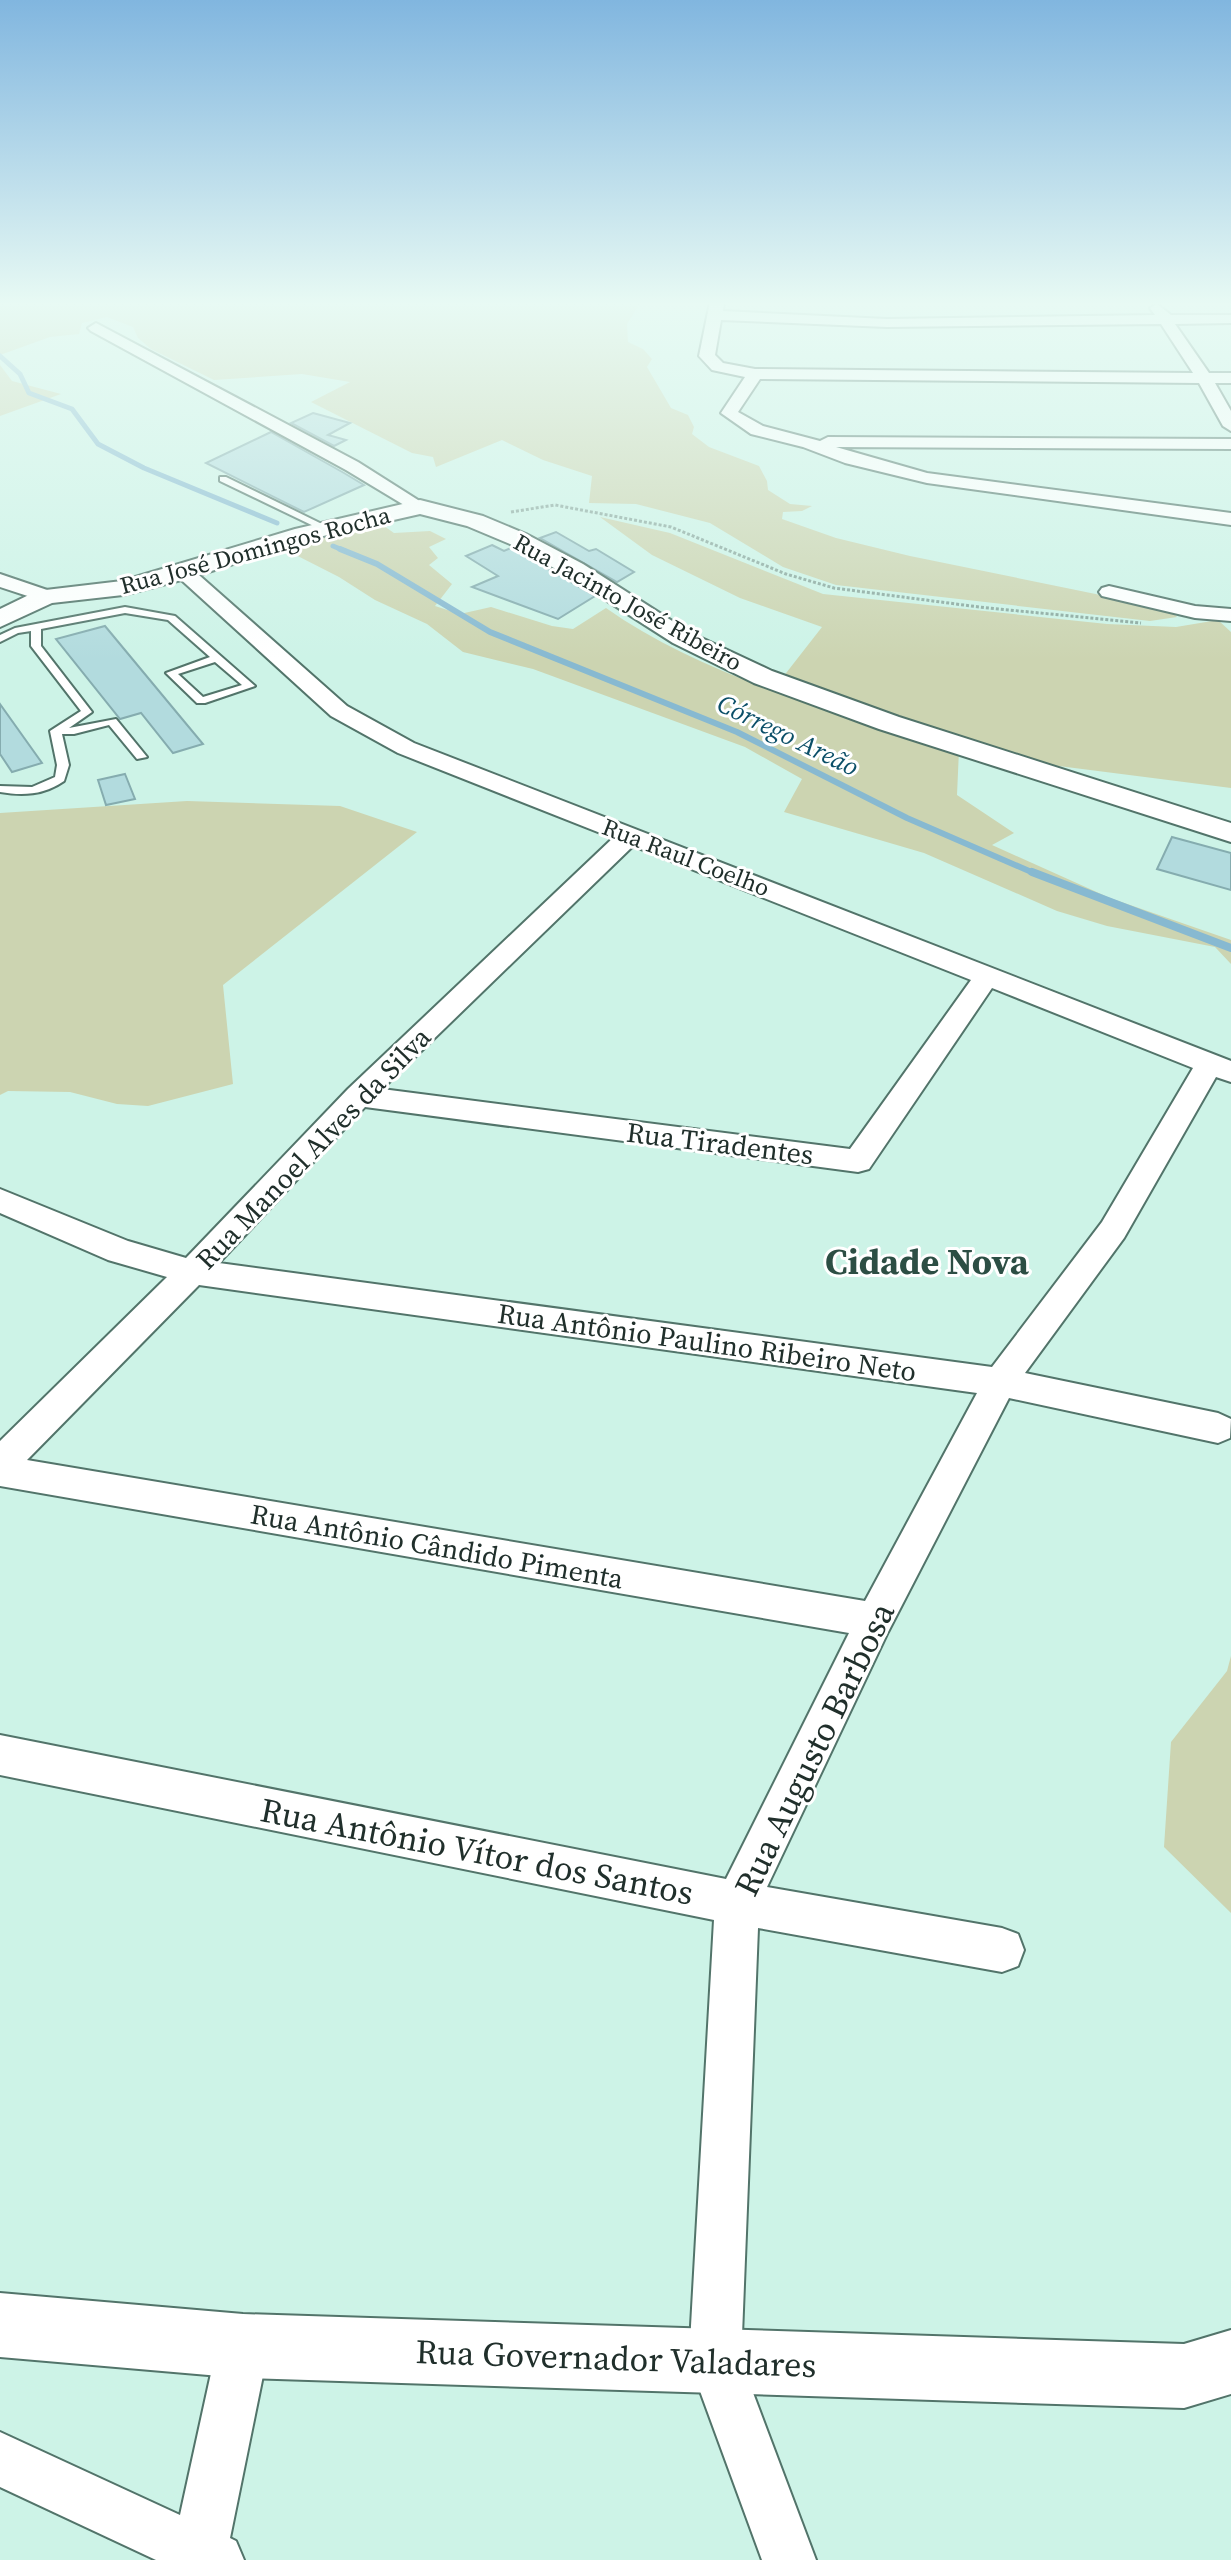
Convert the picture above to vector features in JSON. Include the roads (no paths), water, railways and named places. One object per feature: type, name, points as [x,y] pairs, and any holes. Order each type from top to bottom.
[{"type":"street","name":"Rua Jacinto José Ribeiro","points":[[269,421],[420,507],[475,521],[518,539],[574,569],[682,638],[763,677],[889,723],[1231,833]]},
{"type":"street","points":[[741,421],[757,430],[809,443],[841,457],[927,478],[1231,519]]},
{"type":"street","points":[[809,443],[1231,444]]},
{"type":"street","name":"Rua José Domingos Rocha","points":[[0,619],[46,596],[124,599],[184,572],[325,528],[420,507]]},
{"type":"street","name":"Rua Raul Coelho","points":[[184,572],[339,711],[378,734],[445,764],[1220,1067]]},
{"type":"street","points":[[0,580],[46,596]]},
{"type":"street","points":[[1109,592],[1195,612],[1231,615]]},
{"type":"street","name":"Rua Manoel Alves da Silva","points":[[0,1464],[192,1272],[358,1096],[630,835]]},
{"type":"street","name":"Rua Tiradentes","points":[[358,1096],[858,1161],[987,976]]},
{"type":"street","name":"Rua Augusto Barbosa","points":[[789,2560],[715,2361],[737,1903],[875,1620],[1000,1382],[1113,1230],[1220,1067]]},
{"type":"street","name":"Rua Antônio Paulino Ribeiro Neto","points":[[0,1200],[119,1251],[192,1272],[1000,1382],[1218,1428]]},
{"type":"street","name":"Rua Antônio Cândido Pimenta","points":[[0,1471],[875,1620]]},
{"type":"street","name":"Rua Antônio Vítor dos Santos","points":[[0,1755],[737,1903],[1002,1950]]},
{"type":"street","name":"Rua Governador Valadares","points":[[0,2325],[243,2346],[1215,2376]]},
{"type":"street","points":[[0,2459],[209,2555],[243,2346]]},
{"type":"lane","points":[[223,479],[325,528]]},
{"type":"lane","points":[[0,639],[124,599],[171,618],[250,686],[201,701],[171,673],[216,658]]},
{"type":"lane","points":[[36,627],[36,646],[87,712],[56,731]]},
{"type":"lane","points":[[56,731],[74,731],[112,721],[141,757]]},
{"type":"lane","points":[[0,789],[21,792],[47,788],[60,779],[63,765],[56,731]]},
{"type":"waterway","name":"Córrego Areão","points":[[81,421],[98,444],[144,468],[277,523]]},
{"type":"waterway","name":"Córrego Areão","points":[[333,546],[345,551]]},
{"type":"waterway","name":"Córrego Areão","points":[[340,549],[377,564],[490,632],[737,732],[907,818],[1036,874]]},
{"type":"waterway","name":"Córrego Areão","points":[[1032,872],[1231,948]]},
{"type":"district","name":"Cidade Nova","points":[[927,1261]]}]
